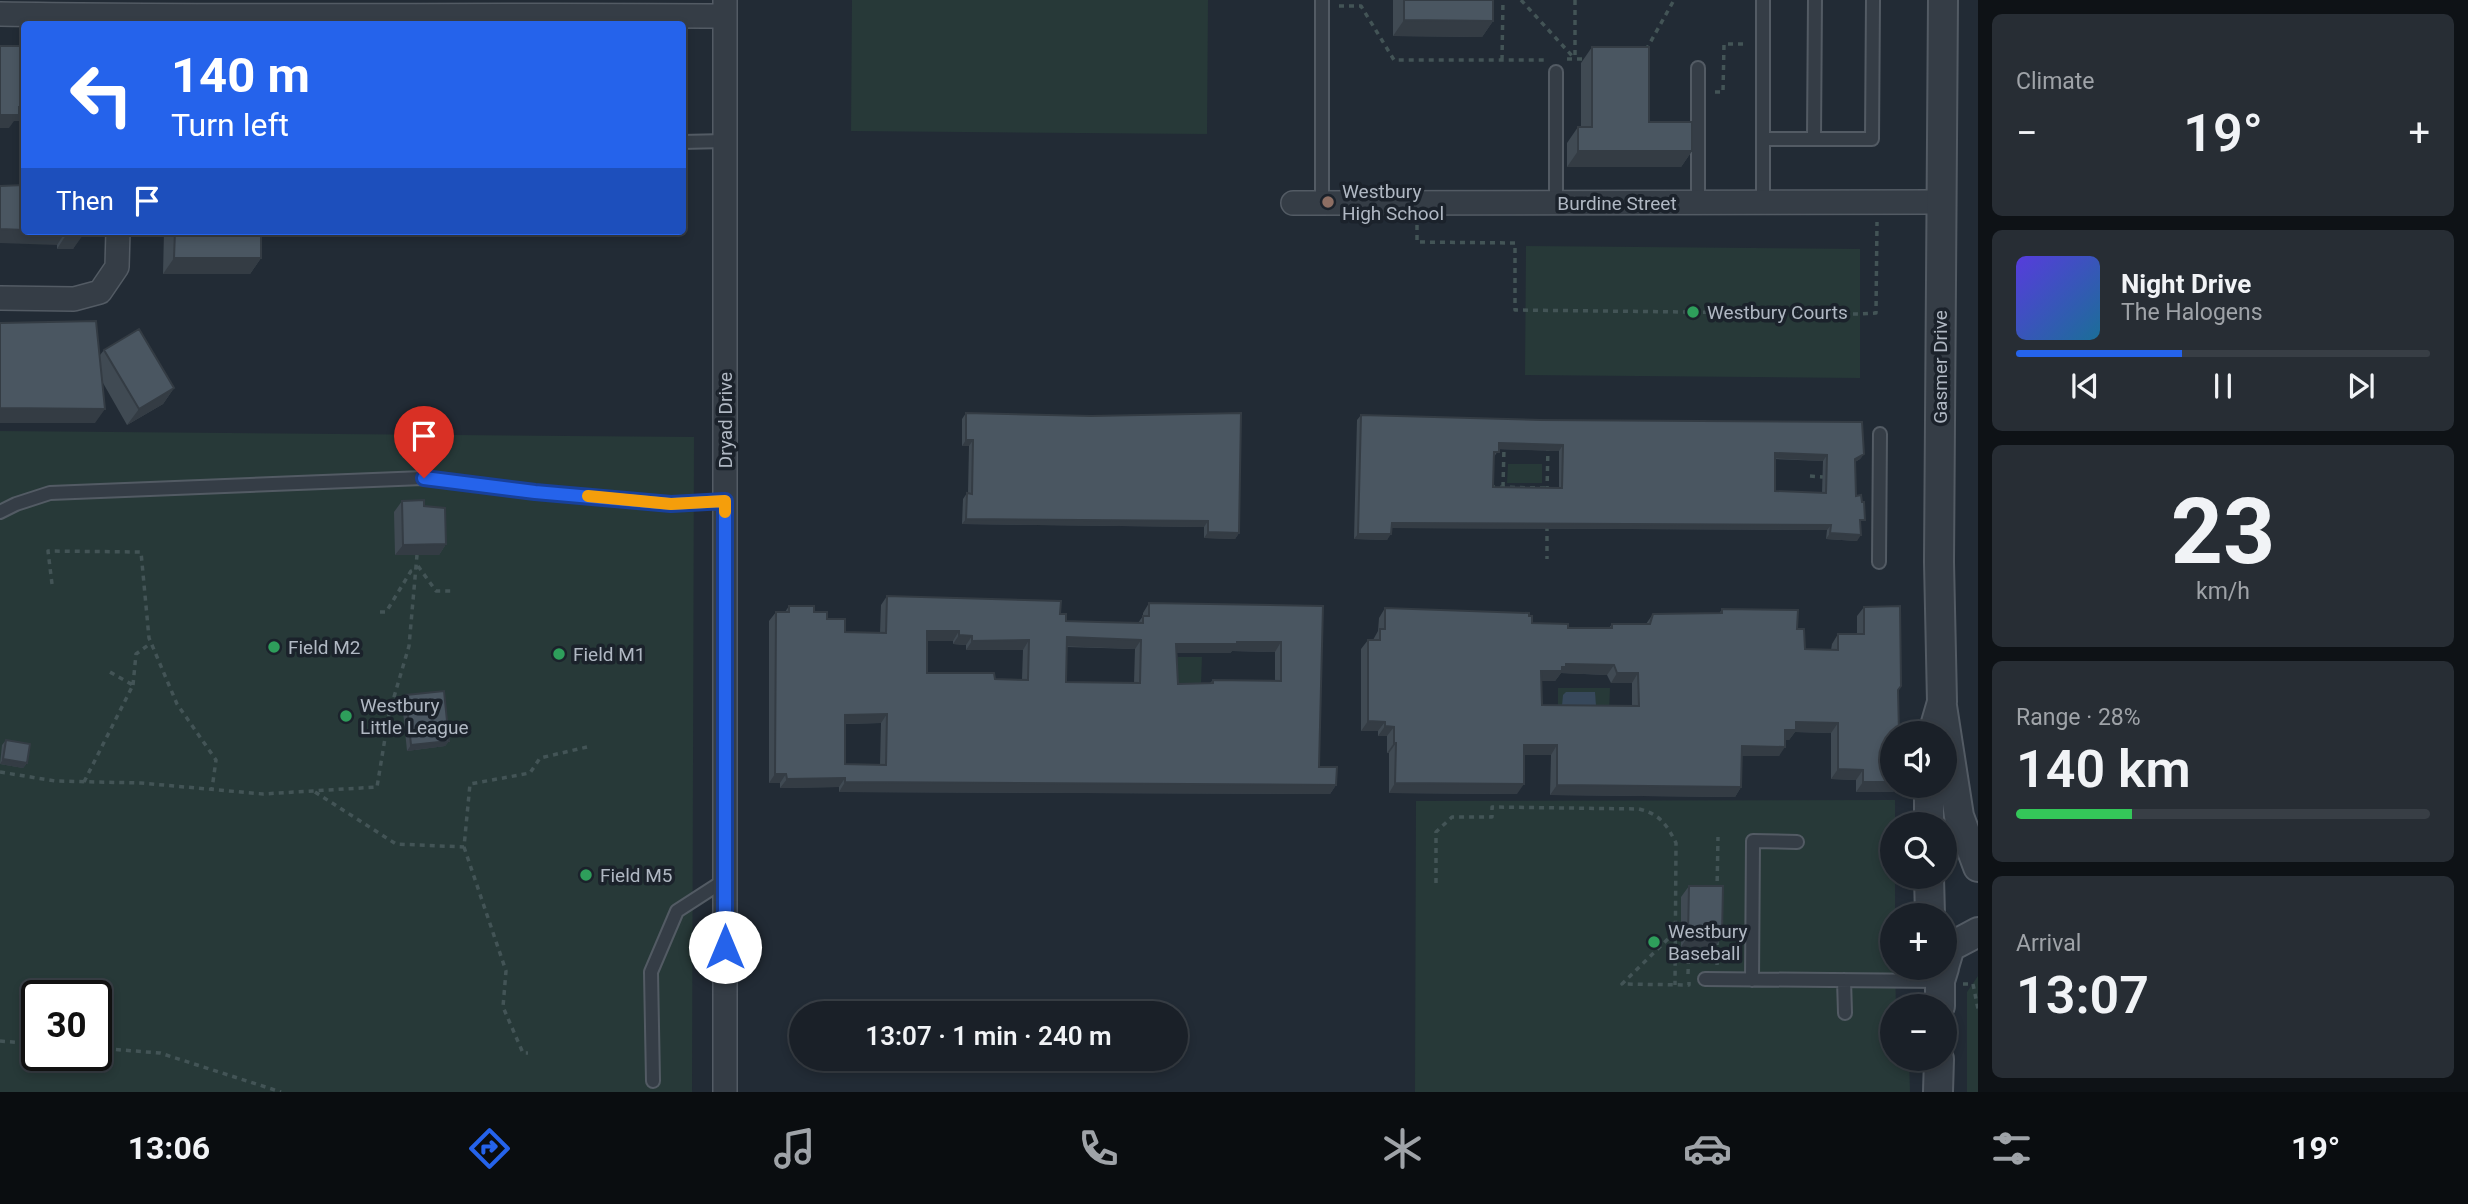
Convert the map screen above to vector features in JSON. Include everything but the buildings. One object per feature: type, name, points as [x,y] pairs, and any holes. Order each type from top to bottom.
[{"type":"street","name":"Gasmer Drive","points":[[1936,721],[1942,702],[1939,606],[1943,0]]},
{"type":"street","points":[[0,14],[119,20],[725,8]]},
{"type":"street","name":"Dryad Drive","points":[[725,8],[726,1092]]},
{"type":"street","name":"Burdine Street","points":[[1293,203],[1941,202]]},
{"type":"street","points":[[0,298],[74,299],[100,292],[117,267],[118,235]]},
{"type":"street","points":[[1942,702],[1959,816],[1978,867]]},
{"type":"street","points":[[1957,943],[1978,932]]},
{"type":"street","points":[[1938,1092],[1939,1071]]},
{"type":"lane","points":[[1763,0],[1763,203]]},
{"type":"lane","points":[[1814,138],[1815,0]]},
{"type":"lane","points":[[1763,139],[1872,139],[1873,0]]},
{"type":"lane","points":[[1322,3],[1322,202]]},
{"type":"lane","points":[[1553,66],[1556,203]]},
{"type":"lane","points":[[1698,203],[1699,68]]},
{"type":"lane","points":[[686,142],[725,141]]},
{"type":"lane","points":[[1879,562],[1880,434]]},
{"type":"lane","points":[[0,512],[50,493],[424,478],[535,492],[671,504],[725,501]]},
{"type":"lane","points":[[1752,980],[1753,841],[1797,842]]},
{"type":"lane","points":[[653,1081],[651,972],[677,911],[725,880]]},
{"type":"lane","points":[[1711,980],[1880,979]]},
{"type":"lane","points":[[1844,980],[1845,1013]]},
{"type":"path","points":[[1503,0],[1503,60]]},
{"type":"path","points":[[1521,0],[1575,59]]},
{"type":"path","points":[[1575,0],[1575,59]]},
{"type":"path","points":[[1641,59],[1674,0]]},
{"type":"path","points":[[1322,3],[1361,6],[1394,60],[1503,60],[1553,66]]},
{"type":"path","points":[[1698,92],[1724,92],[1724,44],[1745,44]]},
{"type":"path","points":[[1563,60],[1588,59]]},
{"type":"path","points":[[1417,225],[1417,242],[1515,243],[1515,310],[1876,313],[1877,203]]},
{"type":"path","points":[[1547,500],[1548,433]]},
{"type":"path","points":[[1503,487],[1504,440]]},
{"type":"path","points":[[1810,476],[1823,477]]},
{"type":"path","points":[[1478,487],[1547,488]]},
{"type":"path","points":[[1547,523],[1548,559]]},
{"type":"path","points":[[52,584],[48,551],[141,552],[151,643],[177,704],[216,760],[212,789]]},
{"type":"path","points":[[0,772],[55,781],[141,783],[263,793],[377,787],[389,714],[410,646],[417,555]]},
{"type":"path","points":[[416,567],[436,591],[455,591]]},
{"type":"path","points":[[380,612],[386,612],[416,567]]},
{"type":"path","points":[[84,782],[133,685],[136,654],[151,643]]},
{"type":"path","points":[[108,671],[133,685]]},
{"type":"path","points":[[528,1053],[523,1053],[503,1007],[506,971],[464,847],[470,784],[530,773],[540,758],[587,747]]},
{"type":"path","points":[[313,791],[396,844],[464,847]]},
{"type":"path","points":[[1436,883],[1436,832],[1452,817],[1492,817],[1492,807],[1639,809],[1652,812],[1666,824],[1676,843],[1675,985]]},
{"type":"path","points":[[1717,892],[1718,837]]},
{"type":"path","points":[[1675,932],[1622,984],[1689,985],[1689,947]]},
{"type":"path","points":[[1711,980],[1717,934]]},
{"type":"path","points":[[0,1041],[21,1043]]},
{"type":"path","points":[[112,1050],[160,1054],[281,1092]]},
{"type":"shaded area","points":[[852,0],[1208,0],[1207,134],[851,131]]},
{"type":"shaded area","name":"Westbury Courts","points":[[1526,246],[1860,249],[1860,378],[1525,375]]},
{"type":"shaded area","name":"Westbury Little League","points":[[0,431],[694,437],[692,1092],[0,1092]]},
{"type":"shaded area","points":[[1508,464],[1542,464],[1542,483],[1507,483]]},
{"type":"shaded area","points":[[1178,657],[1202,657],[1201,684],[1177,684]]},
{"type":"shaded area","points":[[1558,688],[1610,688],[1609,712],[1558,711]]},
{"type":"shaded area","name":"Westbury Baseball","points":[[1895,800],[1895,812],[1880,812],[1880,889],[1895,889],[1895,903],[1880,903],[1880,980],[1895,980],[1896,994],[1880,994],[1880,1071],[1909,1071],[1910,1092],[1415,1092],[1416,801]]},
{"type":"shaded area","points":[[1978,976],[1978,1092],[1967,1092],[1967,992]]},
{"type":"water","points":[[1566,692],[1595,692],[1596,706],[1562,706]]},
{"type":"slow traffic","points":[[588,496],[671,504],[725,501],[725,512]]},
{"type":"place","name":"Westbury High School","points":[[1328,202]]},
{"type":"place","name":"Westbury Courts","points":[[1693,312]]},
{"type":"place","name":"Field M2","points":[[274,647]]},
{"type":"place","name":"Field M1","points":[[559,654]]},
{"type":"place","name":"Westbury Little League","points":[[346,716]]},
{"type":"place","name":"Field M5","points":[[586,875]]},
{"type":"place","name":"Westbury Baseball","points":[[1654,942]]},
{"type":"route","points":[[424,478],[535,492],[671,504],[725,501],[725,947]]}]
